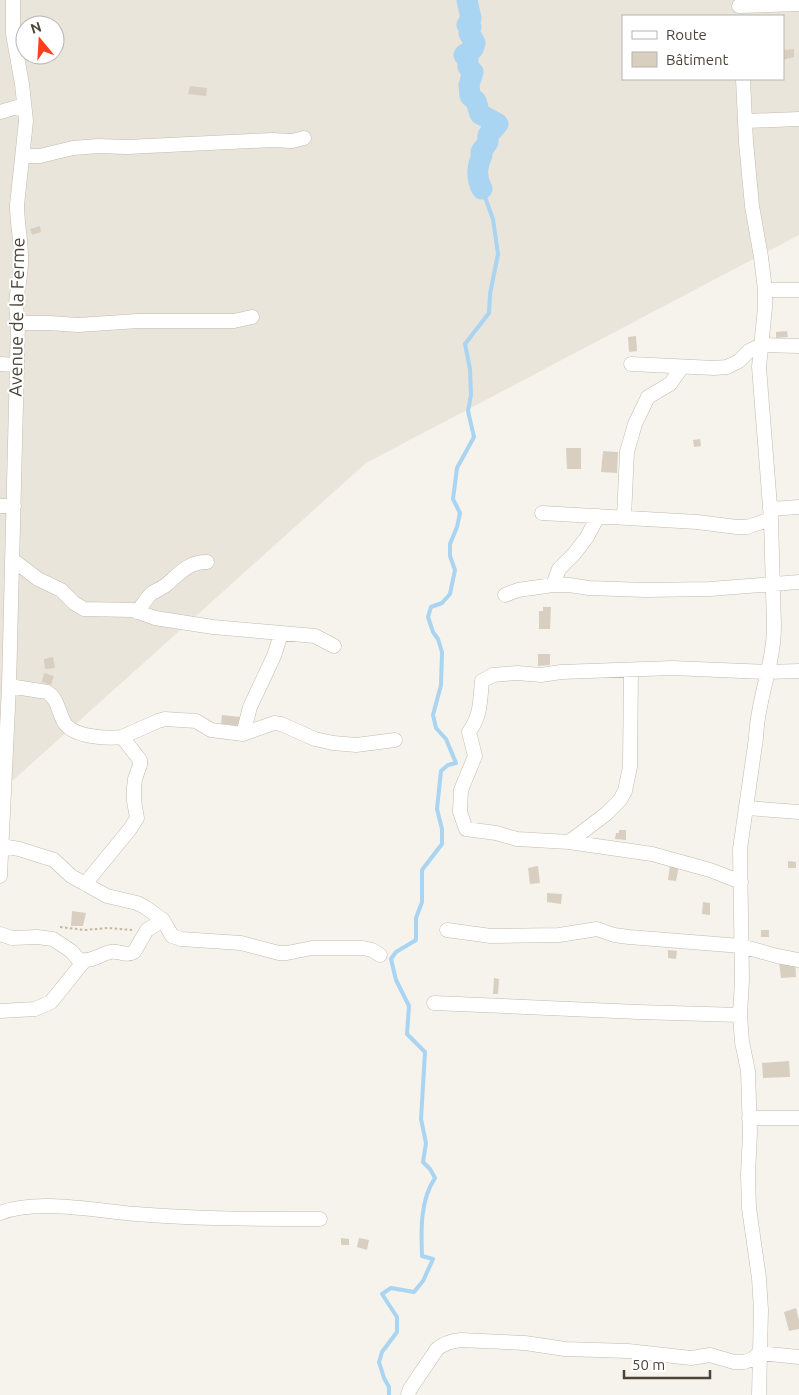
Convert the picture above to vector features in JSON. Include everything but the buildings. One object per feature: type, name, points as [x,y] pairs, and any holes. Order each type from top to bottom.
[{"type":"street","name":"Avenue de la Ferme","points":[[0,876],[2,790],[9,686],[5,625],[13,560],[7,506],[18,323],[15,304],[20,270],[21,242],[17,205],[26,121],[13,34],[13,0]]},
{"type":"street","points":[[739,7],[799,4]]},
{"type":"street","points":[[743,80],[752,206],[765,290],[759,367],[771,514],[774,644],[756,724],[756,738],[740,850],[742,980],[740,1015],[742,1042],[748,1071],[750,1133],[749,1208],[759,1278],[761,1310],[759,1395]]},
{"type":"street","points":[[0,112],[24,105]]},
{"type":"street","points":[[746,121],[799,119]]},
{"type":"street","points":[[23,156],[40,156],[73,148],[98,146],[126,147],[272,140],[292,141],[304,138]]},
{"type":"street","points":[[765,290],[799,290]]},
{"type":"street","points":[[18,323],[78,325],[148,320],[234,321],[252,317]]},
{"type":"street","points":[[631,364],[727,367],[739,362],[750,351],[761,345],[799,346]]},
{"type":"street","points":[[0,364],[16,365]]},
{"type":"street","points":[[624,517],[627,452],[635,424],[648,397],[670,384],[682,367]]},
{"type":"street","points":[[542,513],[698,522],[747,527],[771,514],[799,507]]},
{"type":"street","points":[[553,584],[559,569],[587,537],[598,516]]},
{"type":"street","points":[[13,560],[38,579],[61,590],[79,607],[92,610],[126,610],[154,618],[223,628],[315,636],[334,646]]},
{"type":"street","points":[[137,612],[152,593],[165,586],[180,572],[198,562],[207,562]]},
{"type":"street","points":[[505,595],[518,590],[553,584],[569,584],[588,588],[645,590],[710,589],[799,582]]},
{"type":"street","points":[[243,734],[250,707],[274,656],[281,634]]},
{"type":"street","points":[[741,882],[710,870],[652,854],[569,842],[517,838],[466,829],[460,812],[461,790],[475,756],[469,732],[476,723],[481,704],[482,681],[493,675],[517,673],[541,675],[672,668],[767,672],[799,671]]},
{"type":"street","points":[[569,842],[606,814],[620,800],[624,791],[630,767],[631,670]]},
{"type":"street","points":[[9,686],[47,692],[52,695],[64,722],[77,733],[116,738],[165,719],[196,721],[211,730],[243,734],[274,723],[281,724],[315,739],[356,745],[395,740]]},
{"type":"street","points":[[85,884],[137,818],[134,788],[140,760],[122,737]]},
{"type":"street","points":[[747,808],[799,812]]},
{"type":"street","points":[[2,846],[20,849],[54,860],[71,876],[111,898],[137,902],[162,920],[172,936],[181,939],[241,943],[279,953],[312,948],[363,948],[372,950],[380,955]]},
{"type":"street","points":[[0,934],[12,938],[37,937],[53,939],[71,950],[79,960],[84,961],[94,960],[113,952],[126,955],[131,954],[147,930],[162,920]]},
{"type":"street","points":[[447,930],[491,936],[559,935],[597,929],[614,935],[629,937],[741,946],[799,960]]},
{"type":"street","points":[[0,1011],[36,1009],[52,1002],[84,961]]},
{"type":"street","points":[[434,1002],[740,1015]]},
{"type":"street","points":[[749,1118],[799,1118]]},
{"type":"street","points":[[0,1213],[20,1207],[44,1206],[136,1214],[320,1219]]},
{"type":"street","points":[[408,1395],[410,1389],[437,1349],[442,1344],[451,1341],[525,1343],[574,1350],[628,1351],[691,1358],[710,1355],[734,1362],[754,1359],[759,1353]]},
{"type":"street","points":[[759,1353],[799,1357]]},
{"type":"path","points":[[59,927],[85,930],[108,928],[133,930]]},
{"type":"shaded area","points":[[0,0],[799,0],[799,235],[366,463],[0,792]]},
{"type":"waterway","points":[[467,0],[471,18],[467,25],[471,27],[469,33],[475,43],[473,49],[464,55],[468,58],[468,67],[473,72],[469,85],[470,96],[476,101],[480,114],[498,124],[488,135],[488,142],[481,152],[478,172],[482,189]]},
{"type":"waterway","points":[[389,1395],[389,1387],[379,1362],[382,1352],[397,1332],[397,1317],[382,1294],[391,1288],[414,1292],[423,1281],[433,1259],[422,1256],[422,1216],[426,1196],[435,1178],[423,1162],[426,1143],[421,1119],[425,1052],[407,1034],[409,1006],[396,980],[391,959],[396,952],[416,940],[416,918],[422,902],[422,870],[442,844],[442,829],[437,809],[441,771],[448,765],[456,763],[446,739],[436,728],[433,715],[441,685],[442,652],[428,617],[431,607],[442,603],[450,594],[455,570],[450,556],[450,544],[460,513],[453,499],[457,468],[474,437],[468,411],[471,395],[470,369],[465,344],[489,313],[490,294],[498,254],[493,219],[482,189]]}]
